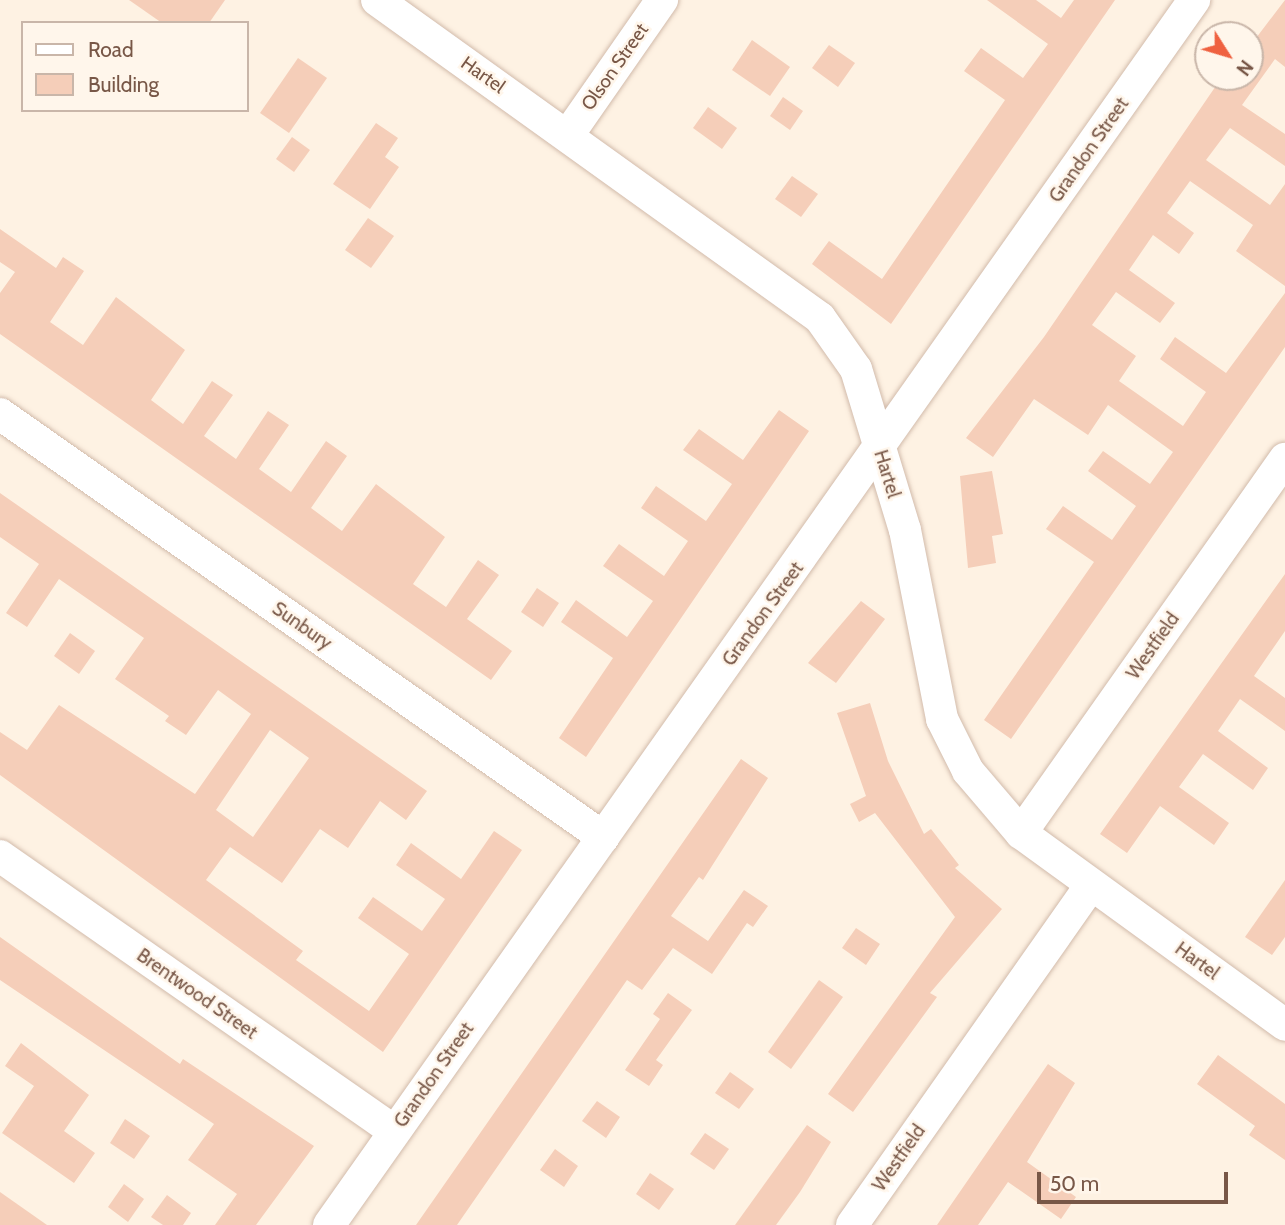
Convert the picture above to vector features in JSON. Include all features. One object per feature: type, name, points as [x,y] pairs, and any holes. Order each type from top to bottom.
[{"type":"street","name":"Hartel","points":[[377,0],[820,318],[856,369],[905,530],[942,719],[968,771],[1021,833],[1285,1025]]},
{"type":"street","name":"Olson Street","points":[[568,135],[662,0]]},
{"type":"street","name":"Grandon Street","points":[[329,1225],[880,450],[1194,0]]},
{"type":"street","name":"Sunbury","points":[[0,414],[603,837]]},
{"type":"street","name":"Westfield","points":[[1021,833],[1285,459]]},
{"type":"street","name":"Brentwood Street","points":[[0,856],[394,1130]]},
{"type":"street","name":"Westfield","points":[[852,1225],[1091,885]]},
{"type":"building","points":[[129,0],[225,0],[210,21],[159,21]]},
{"type":"building","points":[[987,0],[1036,0],[1061,18],[1074,0],[1115,0],[891,324],[812,264],[829,241],[882,279],[1005,100],[964,71],[981,48],[1023,78],[1048,44]]},
{"type":"building","points":[[1285,0],[1285,67],[1275,59],[1264,74],[1264,28]]},
{"type":"building","points":[[752,40],[790,67],[770,96],[732,70]]},
{"type":"building","points":[[829,45],[855,63],[838,87],[812,68]]},
{"type":"building","points":[[298,58],[327,78],[289,133],[260,113]]},
{"type":"building","points":[[1212,91],[1252,91],[1242,105],[1285,134],[1285,166],[1230,128],[1206,160],[1270,205],[1285,184],[1285,286],[1236,251],[1253,225],[1190,181],[1167,213],[1194,233],[1179,254],[1153,235],[1129,270],[1175,303],[1160,323],[1116,292],[1092,325],[1136,356],[1119,381],[1183,426],[1206,392],[1160,359],[1175,337],[1226,373],[1285,293],[1285,347],[1011,739],[984,720],[1094,562],[1046,529],[1063,506],[1112,540],[1136,506],[1088,471],[1103,451],[1150,484],[1173,452],[1108,405],[1088,435],[1034,399],[993,457],[966,438],[1044,337]]},
{"type":"building","points":[[783,97],[803,111],[790,130],[770,116]]},
{"type":"building","points":[[708,107],[737,128],[722,149],[693,128]]},
{"type":"building","points":[[376,123],[398,138],[385,157],[399,167],[370,209],[333,184]]},
{"type":"building","points":[[292,137],[310,150],[294,172],[276,159]]},
{"type":"building","points":[[792,176],[818,194],[801,217],[775,199]]},
{"type":"building","points":[[368,218],[394,236],[371,268],[345,250]]},
{"type":"building","points":[[0,229],[56,268],[63,257],[84,271],[50,322],[83,345],[116,297],[185,350],[151,400],[183,424],[212,381],[233,395],[204,436],[236,459],[268,411],[289,425],[259,469],[291,492],[326,441],[347,456],[311,508],[342,531],[376,484],[445,537],[413,584],[446,607],[478,560],[499,575],[467,619],[512,651],[491,680],[0,334],[0,293],[15,272],[0,262]]},
{"type":"building","points":[[779,410],[809,431],[586,757],[559,738],[613,658],[561,622],[576,600],[627,637],[653,601],[603,566],[619,544],[664,576],[688,541],[641,508],[656,486],[706,521],[732,484],[683,450],[699,429],[743,460]]},
{"type":"building","points":[[992,471],[1003,534],[992,536],[996,563],[968,568],[960,476]]},
{"type":"building","points":[[0,493],[427,791],[406,820],[380,801],[348,848],[320,829],[282,883],[230,847],[206,880],[303,951],[296,960],[369,1011],[409,954],[358,918],[373,897],[422,931],[445,899],[396,865],[411,843],[461,879],[494,831],[522,850],[383,1052],[0,775],[0,732],[27,750],[59,705],[195,794],[251,714],[218,690],[186,735],[165,721],[169,716],[115,679],[144,638],[59,579],[27,627],[6,613],[39,564],[0,537]],"holes":[[[270,730],[309,758],[253,837],[216,810]]]},
{"type":"building","points":[[1285,574],[1285,631],[1254,676],[1285,698],[1285,731],[1240,699],[1218,731],[1268,768],[1253,790],[1203,754],[1179,787],[1229,823],[1214,845],[1160,806],[1127,853],[1100,834]]},
{"type":"building","points":[[537,588],[559,603],[543,627],[521,612]]},
{"type":"building","points":[[861,601],[885,619],[836,683],[808,663]]},
{"type":"building","points":[[70,633],[95,651],[79,674],[54,656]]},
{"type":"building","points":[[870,703],[888,761],[924,834],[931,829],[959,865],[955,868],[1002,909],[930,993],[937,997],[853,1112],[828,1094],[955,917],[875,813],[859,822],[850,804],[866,796],[837,713]]},
{"type":"building","points":[[741,759],[768,778],[703,880],[699,877],[671,916],[708,941],[744,890],[768,906],[753,927],[747,923],[712,974],[673,948],[642,990],[627,980],[457,1225],[416,1225]]},
{"type":"building","points":[[1285,880],[1285,937],[1272,955],[1245,937]]},
{"type":"building","points":[[856,928],[880,944],[866,965],[842,948]]},
{"type":"building","points":[[0,937],[180,1064],[183,1059],[314,1146],[256,1225],[215,1225],[237,1194],[188,1160],[214,1124],[0,980]]},
{"type":"building","points":[[819,980],[843,997],[791,1069],[768,1052]]},
{"type":"building","points":[[668,993],[692,1010],[656,1060],[663,1065],[649,1086],[625,1070],[660,1019],[653,1014]]},
{"type":"building","points":[[21,1043],[89,1095],[64,1131],[95,1153],[74,1183],[2,1133],[34,1086],[5,1066]]},
{"type":"building","points":[[1218,1055],[1285,1104],[1285,1160],[1249,1135],[1255,1126],[1197,1084]]},
{"type":"building","points":[[1048,1064],[1075,1083],[1027,1162],[1076,1197],[1061,1219],[1008,1182],[978,1225],[937,1225]]},
{"type":"building","points":[[730,1072],[754,1089],[739,1109],[715,1093]]},
{"type":"building","points":[[597,1101],[620,1117],[606,1138],[582,1121]]},
{"type":"building","points":[[125,1119],[150,1136],[134,1159],[110,1143]]},
{"type":"building","points":[[807,1125],[831,1142],[800,1192],[776,1225],[735,1225]]},
{"type":"building","points":[[705,1133],[729,1149],[714,1170],[690,1154]]},
{"type":"building","points":[[555,1149],[578,1166],[564,1187],[540,1170]]},
{"type":"building","points":[[650,1173],[674,1189],[659,1210],[636,1194]]},
{"type":"building","points":[[124,1184],[144,1199],[128,1222],[108,1207]]},
{"type":"building","points":[[0,1192],[47,1225],[0,1225]]},
{"type":"building","points":[[167,1195],[191,1213],[183,1225],[163,1225],[151,1217]]}]
